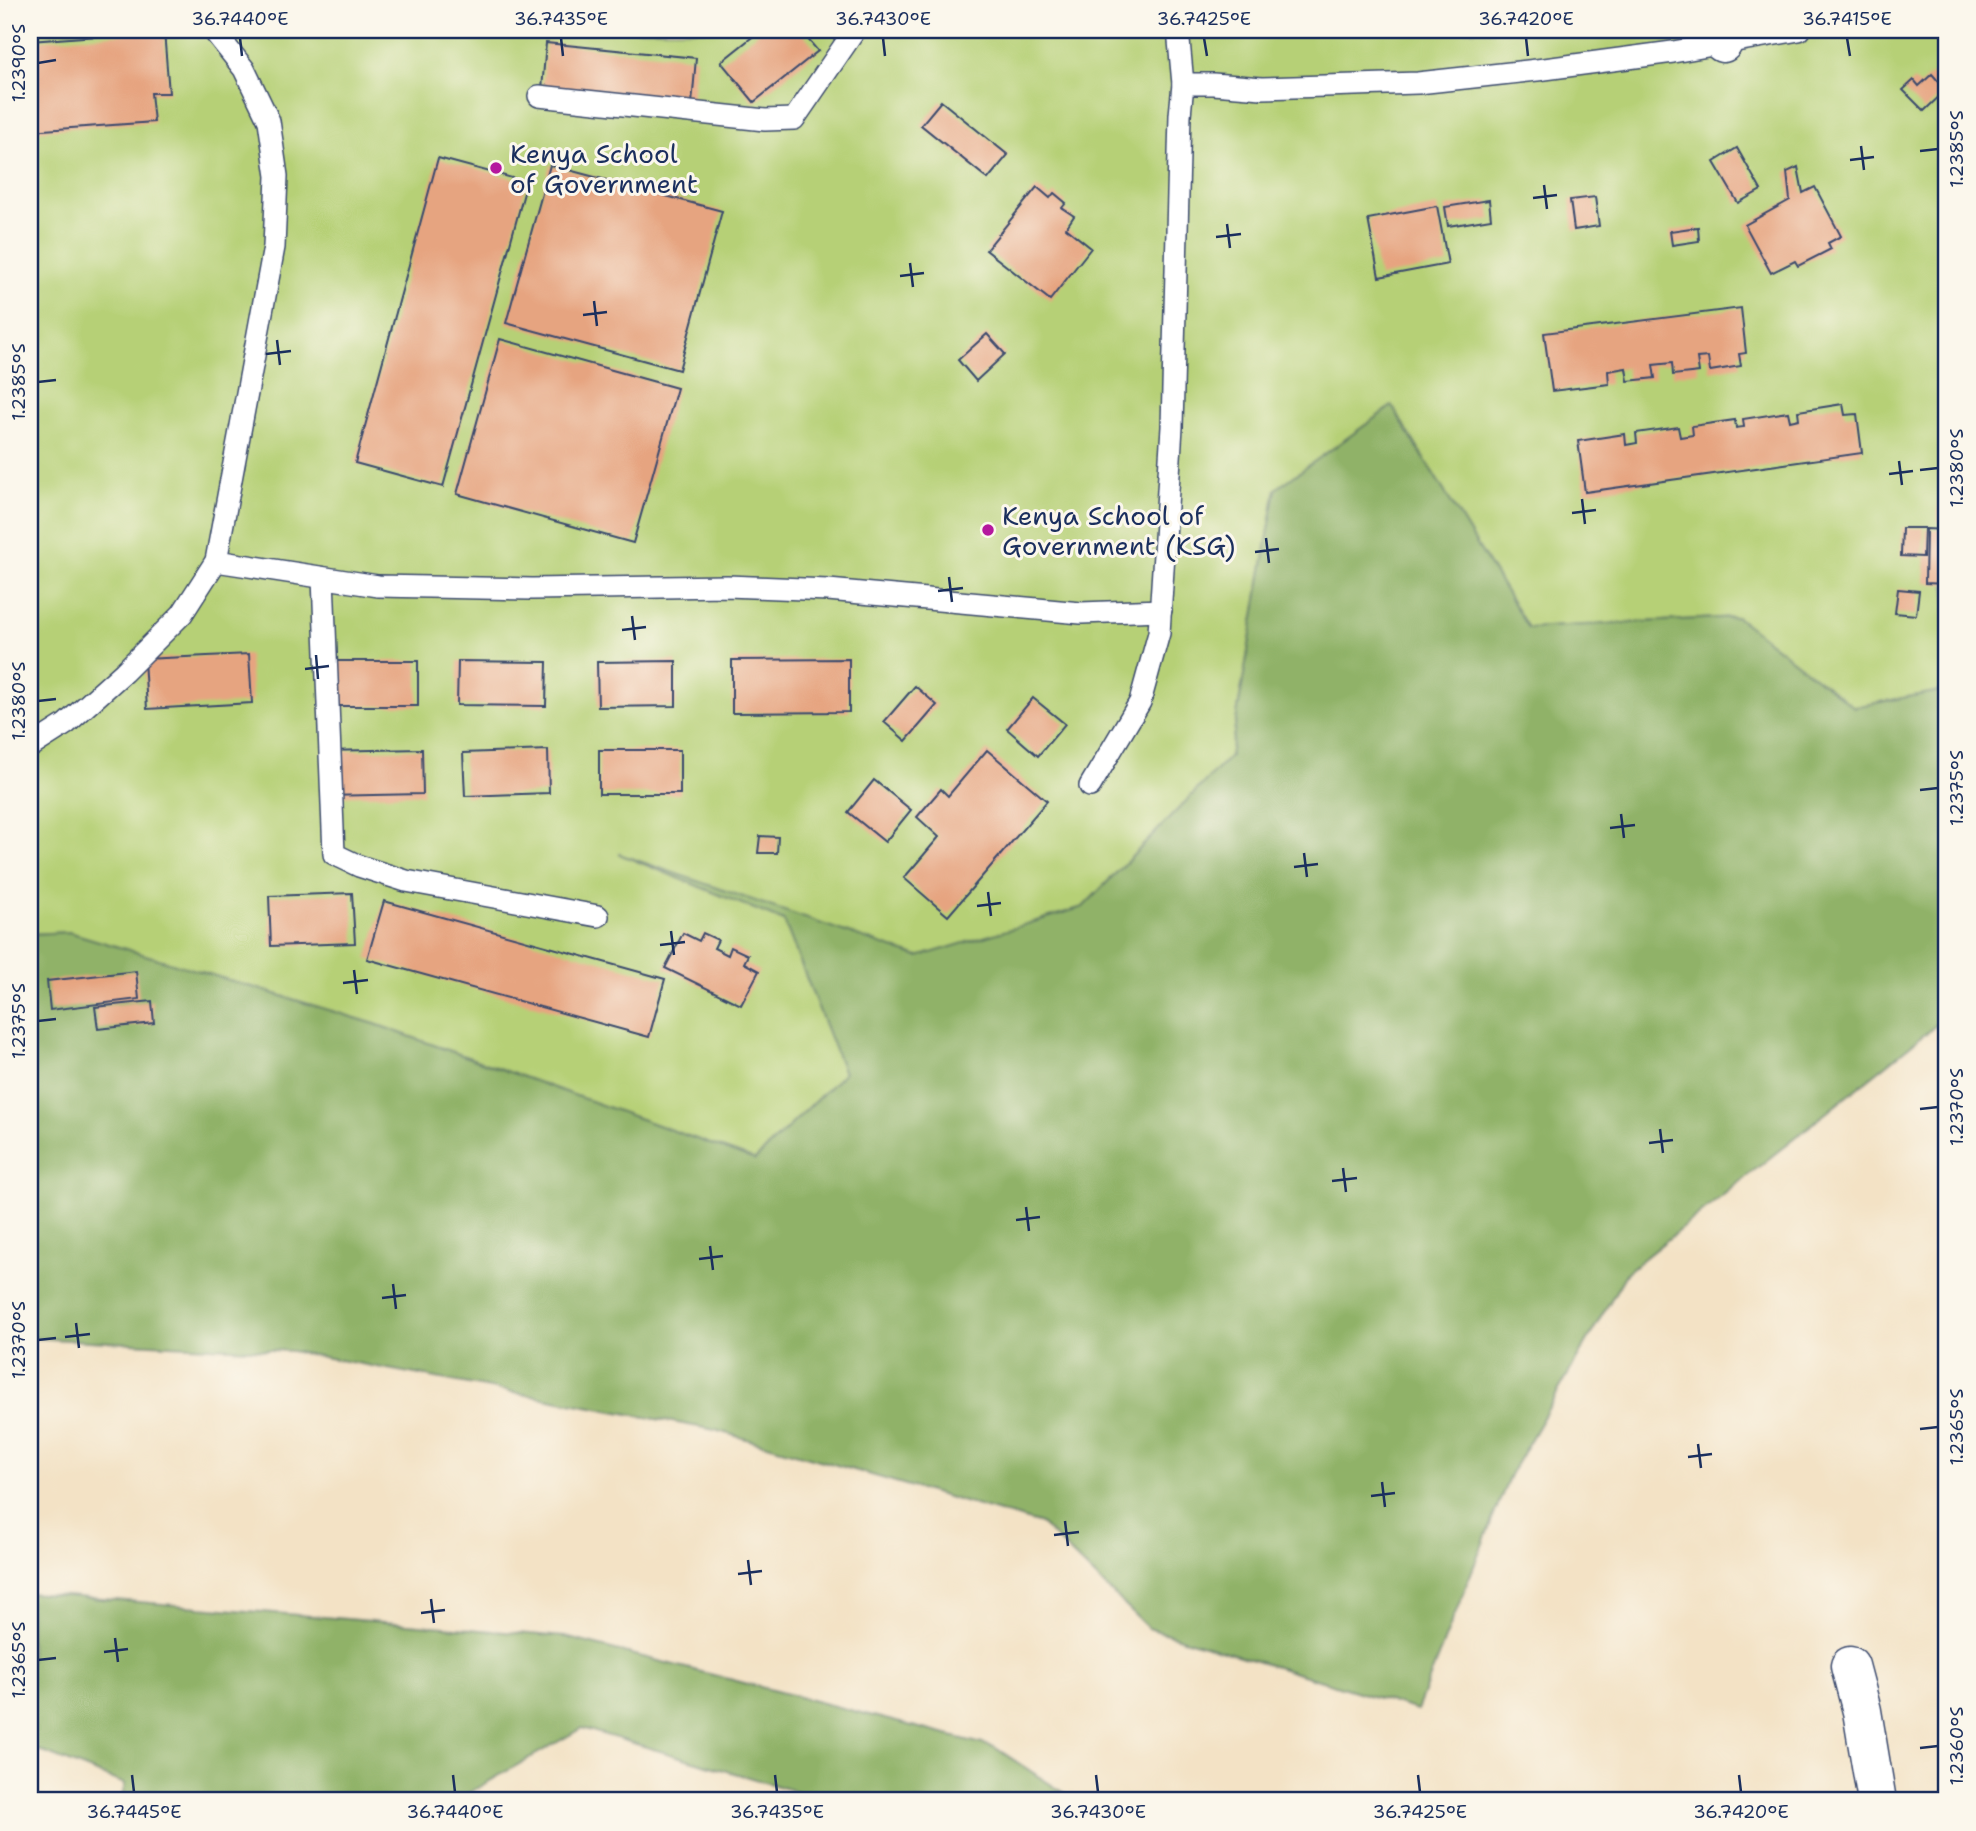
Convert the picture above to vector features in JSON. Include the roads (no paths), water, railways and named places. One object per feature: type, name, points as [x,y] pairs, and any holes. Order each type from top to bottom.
[{"type":"street","points":[[1850,1666],[1862,1710],[1877,1801]]},
{"type":"lane","points":[[30,747],[66,724],[124,672],[182,614],[216,561],[274,247],[277,176],[269,121],[244,69],[213,30]]},
{"type":"lane","points":[[539,96],[765,120],[794,119],[855,30]]},
{"type":"lane","points":[[1090,786],[1140,702],[1159,633],[1171,440],[1183,84],[1178,30]]},
{"type":"lane","points":[[1183,84],[1262,88],[1418,83],[1538,70],[1722,37],[1799,30]]},
{"type":"lane","points":[[216,561],[378,586],[519,589],[727,586],[828,590],[1081,613],[1161,610]]},
{"type":"lane","points":[[323,578],[334,854],[359,866],[406,881],[598,916]]},
{"type":"place","name":"Kenya School of Government","points":[[496,168]]},
{"type":"place","name":"Kenya School of Government (KSG)","points":[[988,530]]}]
